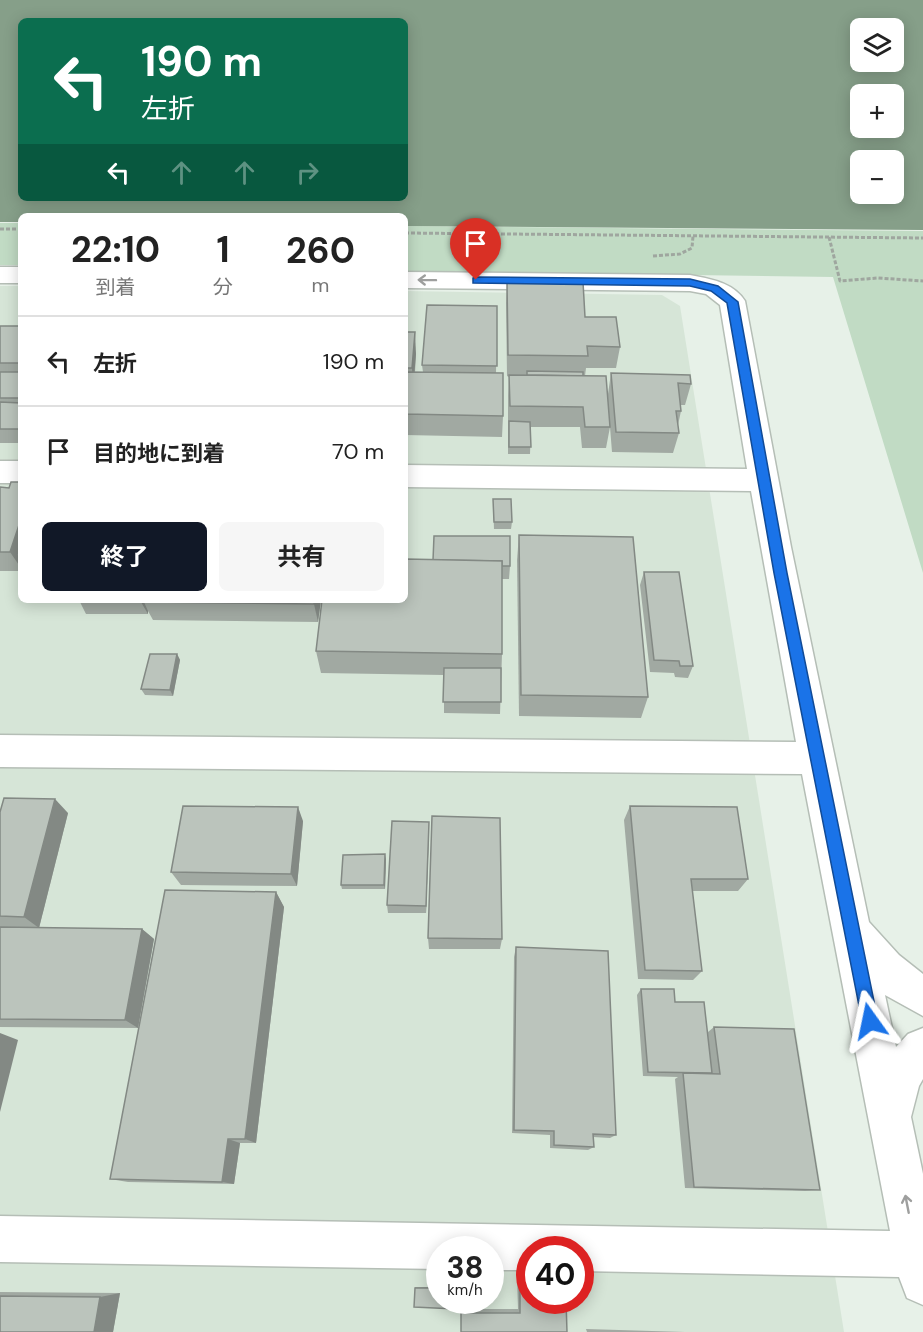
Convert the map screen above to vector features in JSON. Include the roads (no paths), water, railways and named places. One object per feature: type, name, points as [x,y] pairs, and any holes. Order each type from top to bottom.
[{"type":"street","points":[[0,275],[18,275]]},
{"type":"street","points":[[0,1239],[920,1268],[816,758],[762,480],[732,302],[714,288],[690,283],[408,280]]},
{"type":"street","points":[[0,472],[18,472]]},
{"type":"street","points":[[408,476],[762,480]]},
{"type":"street","points":[[0,751],[816,758]]},
{"type":"street","points":[[851,929],[879,966],[907,988],[923,996]]},
{"type":"street","points":[[890,1119],[897,1087],[907,1063],[923,1048]]}]
